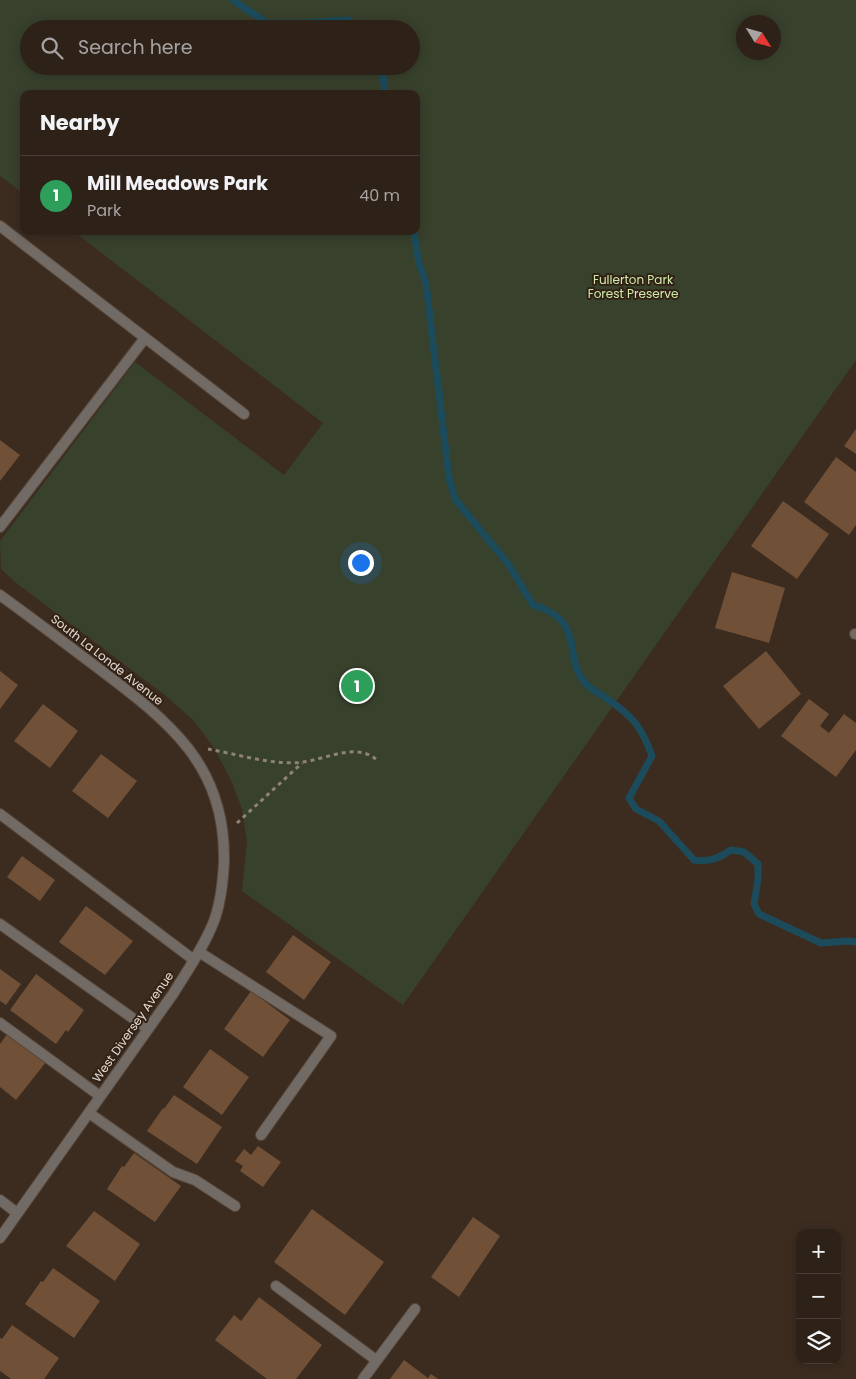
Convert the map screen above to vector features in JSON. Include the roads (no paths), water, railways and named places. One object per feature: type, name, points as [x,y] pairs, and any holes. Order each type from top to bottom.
[{"type":"street","points":[[0,226],[244,414]]},
{"type":"street","points":[[0,526],[145,338]]},
{"type":"street","name":"South La Londe Avenue","points":[[0,595],[147,705],[175,731],[195,756],[210,781],[218,806]]},
{"type":"street","name":"West Diversey Avenue","points":[[0,1238],[148,1029],[197,956],[214,921],[223,888],[224,846],[218,806]]},
{"type":"street","points":[[0,814],[197,956],[331,1036],[261,1135]]},
{"type":"street","points":[[0,924],[148,1029]]},
{"type":"street","points":[[0,1023],[100,1096]]},
{"type":"street","points":[[89,1113],[173,1172],[195,1180],[234,1206]]},
{"type":"street","points":[[0,1200],[17,1214]]},
{"type":"street","points":[[276,1286],[376,1360]]},
{"type":"street","points":[[363,1379],[415,1309]]},
{"type":"waterway","points":[[233,0],[263,20]]},
{"type":"waterway","points":[[383,75],[385,90]]},
{"type":"waterway","points":[[414,235],[419,263],[426,284],[449,478],[455,499],[509,565],[533,605],[550,612],[568,630],[575,663],[579,674],[587,685],[623,710],[635,722],[644,736],[652,756],[629,798],[636,809],[659,821],[694,860],[704,861],[713,859],[731,850],[744,852],[758,864],[754,904],[759,914],[821,943],[856,942]]},
{"type":"place","name":"Mill Meadows Park","points":[[357,686]]},
{"type":"park label","name":"Fullerton Park Forest Preserve","points":[[633,287]]}]
